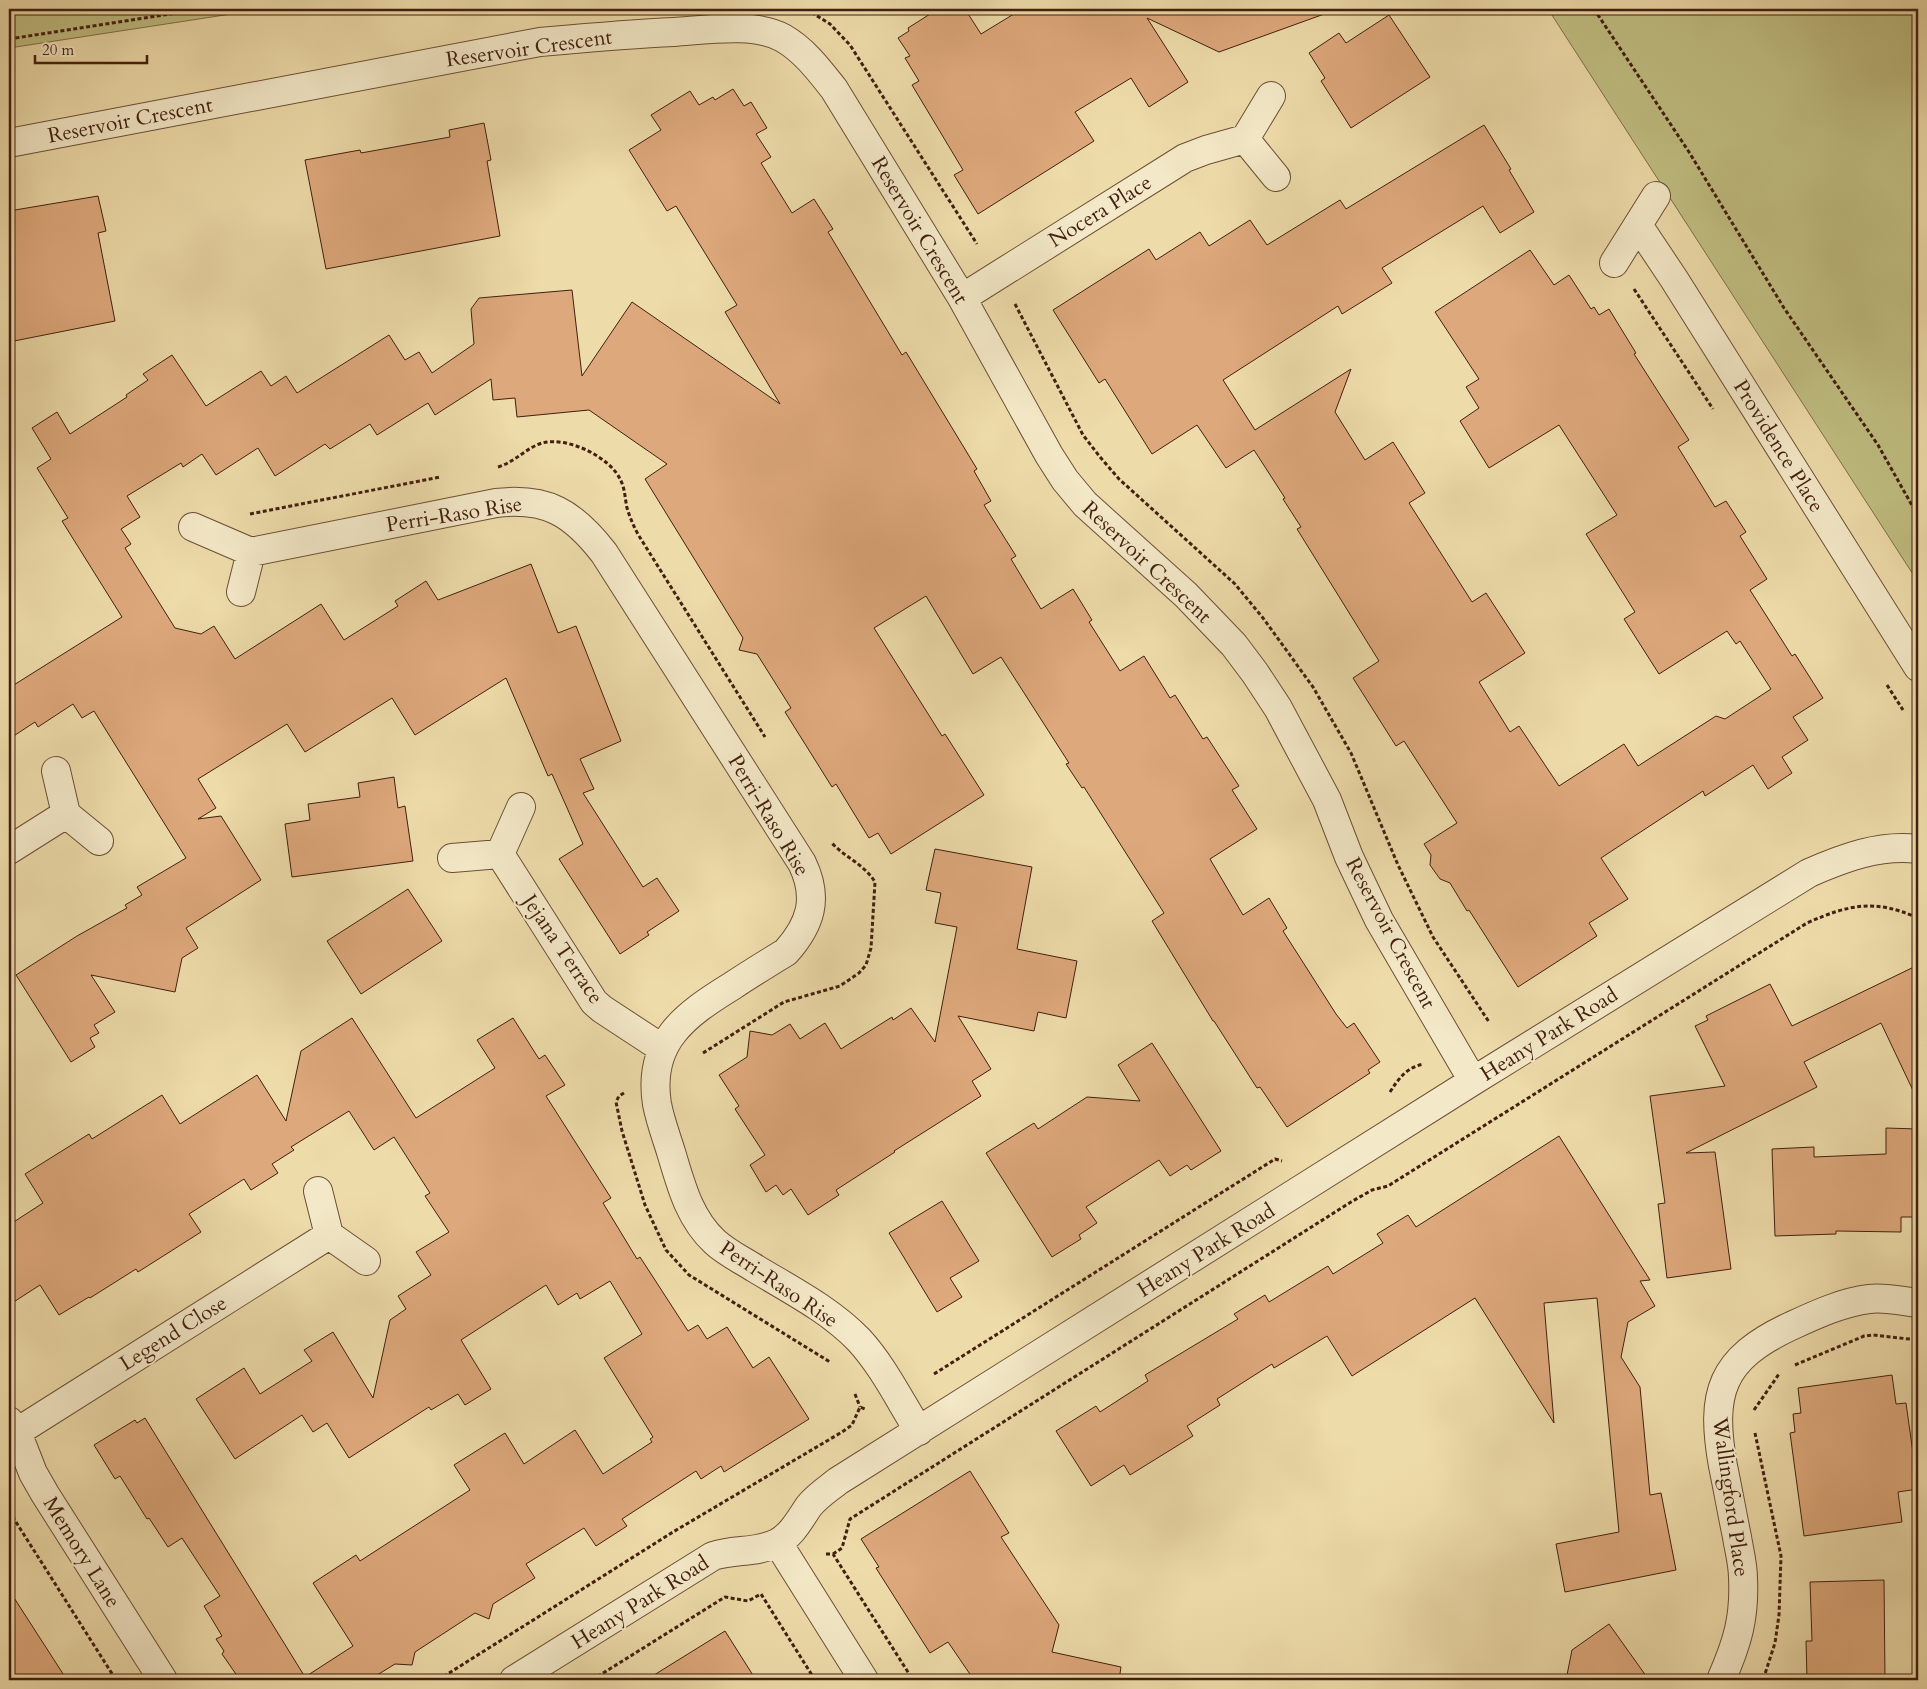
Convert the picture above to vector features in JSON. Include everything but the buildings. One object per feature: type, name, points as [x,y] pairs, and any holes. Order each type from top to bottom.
[{"type":"street","name":"Reservoir Crescent","points":[[9,143],[540,42],[609,36],[741,29],[764,31],[782,37],[816,65],[834,89],[962,298],[1064,480],[1084,504],[1186,595],[1210,619],[1234,646],[1269,694],[1327,800],[1349,857],[1379,920],[1474,1081]]},
{"type":"street","points":[[1271,96],[1245,139],[1276,177]]},
{"type":"street","name":"Nocera Place","points":[[962,298],[1185,158],[1245,139]]},
{"type":"street","points":[[1615,262],[1656,196]]},
{"type":"street","name":"Providence Place","points":[[1638,225],[1674,279],[1918,667]]},
{"type":"street","name":"Perri-Raso Rise","points":[[251,552],[496,503],[522,501],[535,502],[559,511],[583,528],[604,553],[802,863],[809,876],[811,892],[810,911],[806,926],[798,939],[786,952],[698,1006],[684,1019],[663,1049],[657,1068],[657,1105],[683,1191],[694,1216],[715,1242],[813,1303],[858,1339],[885,1376],[919,1431]]},
{"type":"street","points":[[193,527],[251,552],[241,592]]},
{"type":"street","points":[[56,771],[66,814],[99,841]]},
{"type":"street","points":[[452,858],[500,854],[520,807]]},
{"type":"street","points":[[9,850],[66,814]]},
{"type":"street","name":"Heany Park Road","points":[[514,1680],[713,1556],[729,1551],[755,1550],[778,1543],[798,1526],[810,1506],[821,1494],[838,1481],[1809,873],[1840,860],[1876,850],[1918,849]]},
{"type":"street","name":"Jejana Terrace","points":[[500,854],[594,1002],[663,1049]]},
{"type":"street","points":[[318,1191],[329,1235],[366,1261]]},
{"type":"street","name":"Legend Close","points":[[13,1426],[329,1235]]},
{"type":"street","name":"Wallingford Place","points":[[1721,1680],[1737,1642],[1743,1606],[1742,1562],[1718,1437],[1717,1415],[1720,1392],[1728,1375],[1741,1357],[1757,1345],[1773,1334],[1809,1318],[1852,1302],[1870,1299],[1918,1303]]},
{"type":"street","name":"Memory Lane","points":[[13,1426],[33,1473],[45,1494],[163,1680]]},
{"type":"street","points":[[778,1543],[864,1680]]},
{"type":"path","points":[[9,39],[202,9]]},
{"type":"path","points":[[806,9],[830,24],[850,45],[977,244]]},
{"type":"path","points":[[1594,9],[1689,152],[1784,308],[1878,446],[1918,516]]},
{"type":"path","points":[[1615,262],[1714,410]]},
{"type":"path","points":[[490,468],[506,465],[542,443],[554,442],[576,445],[605,461],[621,481],[632,523],[639,536],[766,739]]},
{"type":"path","points":[[224,540],[241,515],[445,476]]},
{"type":"path","points":[[1882,677],[1903,710]]},
{"type":"path","points":[[697,1057],[784,1002],[840,986],[859,973],[866,965],[871,948],[875,882],[865,870],[840,852],[828,839]]},
{"type":"path","points":[[824,1554],[833,1554],[842,1548],[850,1519],[1342,1208],[1372,1190],[1388,1186],[1808,922],[1838,910],[1868,906],[1884,906],[1898,909],[1918,918]]},
{"type":"path","points":[[1387,1096],[1406,1071],[1415,1066],[1425,1064]]},
{"type":"path","points":[[934,1374],[1276,1160],[1287,1162]]},
{"type":"path","points":[[1794,1365],[1864,1336],[1873,1335],[1918,1340]]},
{"type":"path","points":[[1753,1412],[1778,1374],[1785,1368]]},
{"type":"path","points":[[438,1680],[673,1532],[842,1432],[852,1424],[860,1407],[873,1411]]},
{"type":"path","points":[[1754,1427],[1781,1556],[1778,1624],[1775,1643],[1763,1680]]},
{"type":"path","points":[[9,1511],[116,1680]]},
{"type":"path","points":[[833,1554],[913,1680]]},
{"type":"path","points":[[592,1680],[725,1597],[748,1601],[761,1594],[815,1680]]},
{"type":"shaded area","points":[[9,9],[264,9],[9,48]]},
{"type":"shaded area","points":[[1548,9],[1918,9],[1918,582]]}]
